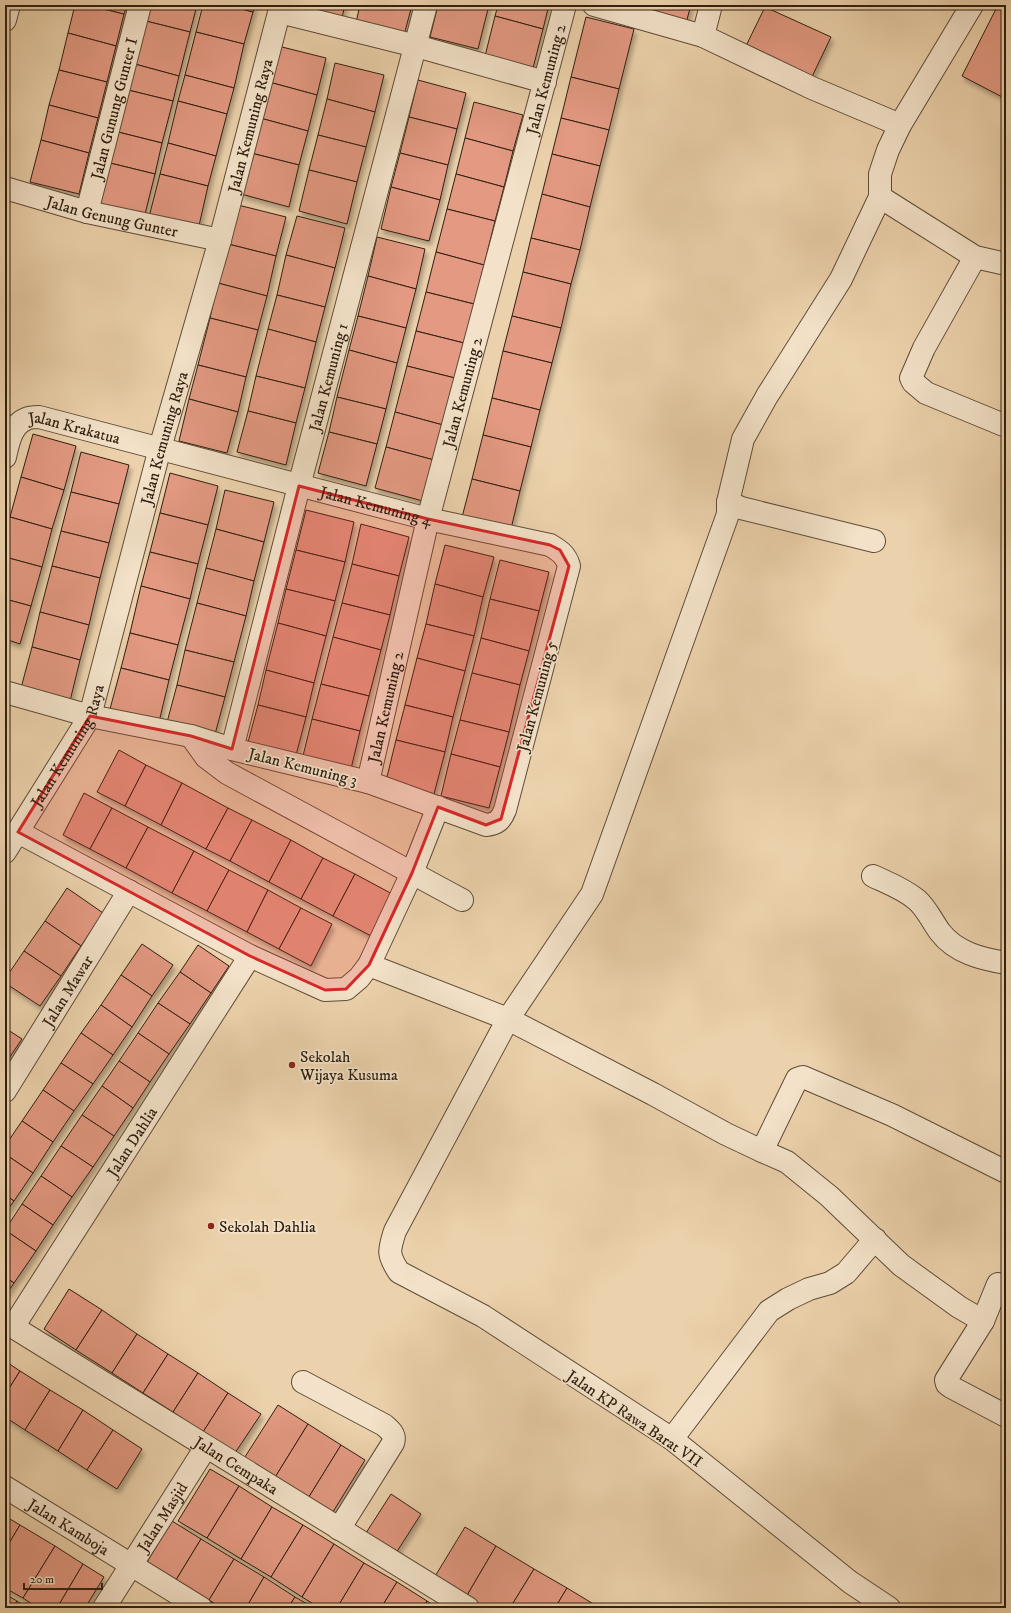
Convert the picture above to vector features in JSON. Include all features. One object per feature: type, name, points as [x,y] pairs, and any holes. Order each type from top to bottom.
[{"type":"street","points":[[5,20],[9,5]]},
{"type":"street","name":"Jalan Gunung Gunter I","points":[[87,212],[140,5]]},
{"type":"street","name":"Jalan Kemuning 1","points":[[232,749],[299,486],[426,5]]},
{"type":"street","name":"Jalan Kemuning 2","points":[[368,782],[428,519],[565,5]]},
{"type":"street","points":[[594,5],[703,36],[812,88],[900,125]]},
{"type":"street","points":[[703,36],[711,5]]},
{"type":"street","points":[[508,1019],[592,894],[728,514],[728,502],[743,439],[771,390],[841,279],[880,197],[880,174],[888,150],[900,125],[972,5]]},
{"type":"street","points":[[280,8],[545,82]]},
{"type":"street","name":"Jalan Kemuning Raya","points":[[5,852],[90,716],[160,448],[220,240],[280,8]]},
{"type":"street","name":"Jalan Genung Gunter","points":[[5,188],[87,212],[220,240]]},
{"type":"street","points":[[880,197],[975,257],[1006,264]]},
{"type":"street","points":[[975,257],[924,348],[911,378],[912,382],[926,393],[1006,426]]},
{"type":"street","name":"Jalan Krakatua","points":[[6,454],[12,432],[18,424],[26,418],[39,417],[160,448]]},
{"type":"street","name":"Jalan Kemuning 4","points":[[160,448],[428,519],[550,545],[560,550],[566,557],[569,566],[566,581]]},
{"type":"street","points":[[728,502],[741,508],[874,540]]},
{"type":"street","name":"Jalan Kemuning 5","points":[[505,810],[566,581]]},
{"type":"street","name":"Jalan Kemuning 3","points":[[5,692],[90,716],[191,736],[232,749],[368,782],[486,825],[494,824],[501,820],[505,810]]},
{"type":"street","points":[[191,736],[206,757],[227,773],[462,900]]},
{"type":"street","points":[[18,832],[250,956],[325,990],[346,989],[359,978],[368,965],[412,873],[438,807]]},
{"type":"street","points":[[873,876],[916,899],[924,906],[940,932],[951,944],[972,955],[1006,962]]},
{"type":"street","name":"Jalan Mawar","points":[[5,1091],[130,891]]},
{"type":"street","name":"Jalan Dahlia","points":[[9,1325],[250,956]]},
{"type":"street","points":[[368,965],[508,1019],[653,1094],[726,1134],[787,1162],[829,1196],[901,1265],[959,1307],[982,1320]]},
{"type":"street","name":"Jalan KP Rawa Barat VII","points":[[508,1019],[395,1231],[390,1246],[391,1259],[399,1272],[483,1316],[672,1439],[850,1582],[889,1608]]},
{"type":"street","points":[[762,1151],[797,1079],[803,1077],[892,1115],[1006,1172]]},
{"type":"street","points":[[672,1439],[769,1311],[788,1299],[809,1289],[830,1282],[846,1273],[875,1239]]},
{"type":"street","points":[[1003,1281],[982,1320],[946,1380],[947,1384],[1006,1416]]},
{"type":"street","name":"Jalan Cempaka","points":[[9,1325],[468,1608]]},
{"type":"street","points":[[303,1382],[384,1425],[390,1430],[393,1436],[393,1443],[339,1529]]},
{"type":"street","name":"Jalan Masjid","points":[[104,1608],[206,1447]]},
{"type":"street","name":"Jalan Kamboja","points":[[5,1487],[197,1607]]},
{"type":"highlighted area","points":[[299,486],[428,519],[550,545],[560,550],[569,566],[501,819],[486,825],[438,807],[412,873],[369,965],[346,989],[325,990],[250,956],[18,832],[90,716],[191,736],[232,749]]},
{"type":"building","points":[[75,5],[88,5],[124,14],[116,46],[68,33]]},
{"type":"building","points":[[88,5],[127,5],[124,14]]},
{"type":"building","points":[[146,5],[197,5],[190,32],[142,20]]},
{"type":"building","points":[[203,5],[226,5],[253,12],[244,44],[196,32]]},
{"type":"building","points":[[226,5],[255,5],[253,12]]},
{"type":"building","points":[[293,5],[345,5],[340,26]]},
{"type":"building","points":[[360,5],[412,5],[403,39],[355,27]]},
{"type":"building","points":[[438,5],[489,5],[478,49],[430,37]]},
{"type":"building","points":[[498,5],[549,5],[543,29],[495,16]]},
{"type":"building","points":[[639,5],[691,5],[686,23],[638,11]]},
{"type":"building","points":[[998,5],[1006,5],[1006,99],[962,76]]},
{"type":"building","points":[[765,7],[831,37],[809,83],[743,52]]},
{"type":"building","points":[[495,16],[543,29],[532,72],[484,60]]},
{"type":"building","points":[[586,17],[634,29],[619,89],[571,77]]},
{"type":"building","points":[[142,20],[190,32],[179,76],[131,63]]},
{"type":"building","points":[[196,32],[244,44],[234,88],[185,75]]},
{"type":"building","points":[[68,33],[116,46],[107,82],[59,70]]},
{"type":"building","points":[[278,46],[326,58],[317,95],[269,82]]},
{"type":"building","points":[[131,63],[179,76],[173,101],[124,89]]},
{"type":"building","points":[[335,63],[384,75],[375,112],[327,99]]},
{"type":"building","points":[[59,70],[107,82],[98,118],[49,105]]},
{"type":"building","points":[[185,75],[234,88],[227,114],[178,101]]},
{"type":"building","points":[[571,77],[619,89],[609,130],[561,118]]},
{"type":"building","points":[[418,80],[466,93],[457,129],[409,117]]},
{"type":"building","points":[[269,82],[317,95],[308,131],[260,118]]},
{"type":"building","points":[[124,89],[173,101],[162,143],[114,131]]},
{"type":"building","points":[[327,99],[375,112],[366,147],[318,135]]},
{"type":"building","points":[[178,101],[227,114],[216,156],[168,143]]},
{"type":"building","points":[[474,102],[523,115],[513,151],[465,138]]},
{"type":"building","points":[[49,105],[98,118],[89,153],[41,140]]},
{"type":"building","points":[[409,117],[457,129],[448,165],[400,153]]},
{"type":"building","points":[[260,118],[308,131],[299,165],[251,153]]},
{"type":"building","points":[[561,118],[609,130],[600,166],[552,154]]},
{"type":"building","points":[[114,131],[162,143],[155,174],[106,162]]},
{"type":"building","points":[[318,135],[366,147],[357,182],[309,170]]},
{"type":"building","points":[[465,138],[513,151],[504,187],[456,174]]},
{"type":"building","points":[[41,140],[89,153],[79,194],[30,182]]},
{"type":"building","points":[[168,143],[216,156],[208,186],[160,174]]},
{"type":"building","points":[[251,153],[299,165],[289,207],[241,194]]},
{"type":"building","points":[[400,153],[448,165],[440,200],[391,187]]},
{"type":"building","points":[[552,154],[600,166],[590,207],[542,194]]},
{"type":"building","points":[[106,162],[155,174],[144,218],[96,205]]},
{"type":"building","points":[[309,170],[357,182],[347,224],[299,211]]},
{"type":"building","points":[[160,174],[208,186],[198,230],[149,217]]},
{"type":"building","points":[[456,174],[504,187],[495,221],[447,209]]},
{"type":"building","points":[[391,187],[440,200],[429,241],[381,229]]},
{"type":"building","points":[[542,194],[590,207],[580,250],[531,238]]},
{"type":"building","points":[[238,205],[286,217],[276,256],[228,244]]},
{"type":"building","points":[[447,209],[495,221],[484,265],[436,252]]},
{"type":"building","points":[[297,216],[345,228],[335,268],[286,255]]},
{"type":"building","points":[[377,237],[425,249],[416,289],[368,276]]},
{"type":"building","points":[[531,238],[580,250],[571,284],[523,272]]},
{"type":"building","points":[[228,244],[276,256],[267,296],[218,283]]},
{"type":"building","points":[[436,252],[484,265],[474,304],[426,292]]},
{"type":"building","points":[[286,255],[335,268],[325,307],[277,295]]},
{"type":"building","points":[[523,272],[571,284],[561,328],[512,316]]},
{"type":"building","points":[[368,276],[416,289],[406,328],[358,316]]},
{"type":"building","points":[[218,283],[267,296],[258,330],[210,318]]},
{"type":"building","points":[[426,292],[474,304],[464,343],[416,331]]},
{"type":"building","points":[[277,295],[325,307],[316,342],[268,329]]},
{"type":"building","points":[[358,316],[406,328],[397,363],[349,350]]},
{"type":"building","points":[[512,316],[561,328],[552,363],[503,351]]},
{"type":"building","points":[[210,318],[258,330],[246,377],[198,365]]},
{"type":"building","points":[[268,329],[316,342],[305,388],[256,376]]},
{"type":"building","points":[[416,331],[464,343],[455,378],[407,366]]},
{"type":"building","points":[[349,350],[397,363],[386,409],[337,397]]},
{"type":"building","points":[[503,351],[552,363],[540,410],[492,398]]},
{"type":"building","points":[[198,365],[246,377],[238,412],[189,399]]},
{"type":"building","points":[[407,366],[455,378],[443,425],[395,412]]},
{"type":"building","points":[[256,376],[305,388],[296,423],[248,411]]},
{"type":"building","points":[[337,397],[386,409],[377,444],[329,432]]},
{"type":"building","points":[[492,398],[540,410],[531,447],[483,435]]},
{"type":"building","points":[[189,399],[238,412],[227,453],[179,441]]},
{"type":"building","points":[[248,411],[296,423],[286,465],[237,452]]},
{"type":"building","points":[[395,412],[443,425],[434,460],[386,447]]},
{"type":"building","points":[[329,432],[377,444],[366,486],[318,473]]},
{"type":"building","points":[[33,434],[76,446],[64,490],[21,477]]},
{"type":"building","points":[[483,435],[531,447],[520,491],[472,479]]},
{"type":"building","points":[[386,447],[434,460],[423,501],[375,488]]},
{"type":"building","points":[[81,452],[129,465],[119,504],[71,492]]},
{"type":"building","points":[[170,473],[218,486],[208,525],[160,513]]},
{"type":"building","points":[[21,477],[64,490],[52,529],[10,517]]},
{"type":"building","points":[[472,479],[520,491],[510,533],[461,521]]},
{"type":"building","points":[[225,490],[274,502],[264,542],[216,529]]},
{"type":"building","points":[[71,492],[119,504],[109,543],[61,531]]},
{"type":"building","points":[[306,510],[354,522],[345,562],[296,550]]},
{"type":"building","points":[[160,513],[208,525],[198,564],[150,552]]},
{"type":"building","points":[[10,517],[52,529],[42,567],[5,557],[5,533]]},
{"type":"building","points":[[361,524],[409,537],[399,576],[352,564]]},
{"type":"building","points":[[216,529],[264,542],[254,581],[206,568]]},
{"type":"building","points":[[61,531],[109,543],[100,578],[52,566]]},
{"type":"building","points":[[445,545],[494,557],[483,597],[435,584]]},
{"type":"building","points":[[296,550],[345,562],[335,601],[286,589]]},
{"type":"building","points":[[150,552],[198,564],[190,599],[141,586]]},
{"type":"building","points":[[5,557],[42,567],[31,606],[5,599]]},
{"type":"building","points":[[500,560],[549,572],[539,611],[490,599]]},
{"type":"building","points":[[352,564],[399,576],[390,615],[342,603]]},
{"type":"building","points":[[52,566],[100,578],[89,625],[40,612]]},
{"type":"building","points":[[206,568],[254,581],[246,616],[197,603]]},
{"type":"building","points":[[435,584],[483,597],[474,636],[426,624]]},
{"type":"building","points":[[141,586],[190,599],[178,645],[130,633]]},
{"type":"building","points":[[286,589],[335,601],[326,636],[278,623]]},
{"type":"building","points":[[5,599],[31,606],[20,644],[5,639]]},
{"type":"building","points":[[490,599],[539,611],[529,651],[481,638]]},
{"type":"building","points":[[197,603],[246,616],[234,662],[185,650]]},
{"type":"building","points":[[342,603],[390,615],[381,650],[333,637]]},
{"type":"building","points":[[40,612],[89,625],[80,660],[32,647]]},
{"type":"building","points":[[278,623],[326,636],[314,683],[266,670]]},
{"type":"building","points":[[426,624],[474,636],[465,671],[417,658]]},
{"type":"building","points":[[130,633],[178,645],[169,680],[121,668]]},
{"type":"building","points":[[333,637],[381,650],[369,696],[321,684]]},
{"type":"building","points":[[481,638],[529,651],[520,685],[472,673]]},
{"type":"building","points":[[32,647],[80,660],[70,701],[21,688]]},
{"type":"building","points":[[185,650],[234,662],[225,697],[177,685]]},
{"type":"building","points":[[417,658],[465,671],[453,717],[405,705]]},
{"type":"building","points":[[121,668],[169,680],[159,722],[110,709]]},
{"type":"building","points":[[266,670],[314,683],[306,717],[258,705]]},
{"type":"building","points":[[472,673],[520,685],[509,732],[460,720]]},
{"type":"building","points":[[321,684],[369,696],[360,731],[312,719]]},
{"type":"building","points":[[177,685],[225,697],[214,738],[166,726]]},
{"type":"building","points":[[258,705],[306,717],[295,759],[247,746]]},
{"type":"building","points":[[405,705],[453,717],[445,752],[396,740]]},
{"type":"building","points":[[312,719],[360,731],[350,773],[302,760]]},
{"type":"building","points":[[460,720],[509,732],[500,767],[451,754]]},
{"type":"building","points":[[396,740],[445,752],[434,794],[386,781]]},
{"type":"building","points":[[119,750],[146,765],[125,806],[97,792]]},
{"type":"building","points":[[451,754],[500,767],[489,808],[441,796]]},
{"type":"building","points":[[146,765],[182,783],[161,825],[125,806]]},
{"type":"building","points":[[182,783],[228,808],[206,849],[161,825]]},
{"type":"building","points":[[84,793],[112,808],[90,849],[63,835]]},
{"type":"building","points":[[112,808],[148,827],[126,868],[90,849]]},
{"type":"building","points":[[228,808],[252,820],[230,861],[206,849]]},
{"type":"building","points":[[252,820],[291,840],[269,882],[230,861]]},
{"type":"building","points":[[148,827],[194,851],[172,893],[126,868]]},
{"type":"building","points":[[291,840],[323,858],[301,899],[269,882]]},
{"type":"building","points":[[194,851],[229,870],[207,911],[172,893]]},
{"type":"building","points":[[323,858],[355,874],[333,916],[301,899]]},
{"type":"building","points":[[229,870],[268,890],[247,932],[207,911]]},
{"type":"building","points":[[355,874],[396,896],[375,938],[333,916]]},
{"type":"building","points":[[67,888],[103,913],[81,946],[45,921]]},
{"type":"building","points":[[268,890],[301,908],[279,949],[247,932]]},
{"type":"building","points":[[301,908],[332,924],[311,966],[279,949]]},
{"type":"building","points":[[45,921],[81,946],[61,976],[24,951]]},
{"type":"building","points":[[142,944],[173,965],[152,996],[121,975]]},
{"type":"building","points":[[198,945],[229,966],[211,993],[180,972]]},
{"type":"building","points":[[24,951],[61,976],[40,1006],[5,983],[5,979]]},
{"type":"building","points":[[180,972],[211,993],[190,1024],[158,1003]]},
{"type":"building","points":[[121,975],[152,996],[132,1027],[101,1005]]},
{"type":"building","points":[[158,1003],[190,1024],[169,1054],[138,1033]]},
{"type":"building","points":[[101,1005],[132,1027],[113,1055],[81,1033]]},
{"type":"building","points":[[5,1028],[22,1039],[5,1064]]},
{"type":"building","points":[[81,1033],[113,1055],[93,1084],[61,1063]]},
{"type":"building","points":[[138,1033],[169,1054],[150,1082],[119,1061]]},
{"type":"building","points":[[119,1061],[150,1082],[133,1108],[102,1086]]},
{"type":"building","points":[[61,1063],[93,1084],[74,1111],[43,1090]]},
{"type":"building","points":[[102,1086],[133,1108],[114,1136],[82,1115]]},
{"type":"building","points":[[43,1090],[74,1111],[53,1142],[22,1121]]},
{"type":"building","points":[[82,1115],[114,1136],[93,1167],[61,1146]]},
{"type":"building","points":[[22,1121],[53,1142],[33,1173],[5,1154],[5,1146]]},
{"type":"building","points":[[61,1146],[93,1167],[72,1197],[41,1176]]},
{"type":"building","points":[[5,1154],[33,1173],[14,1201],[5,1195]]},
{"type":"building","points":[[41,1176],[72,1197],[53,1225],[22,1204]]},
{"type":"building","points":[[5,1195],[14,1201],[5,1213]]},
{"type":"building","points":[[22,1204],[53,1225],[36,1251],[5,1230]]},
{"type":"building","points":[[5,1230],[36,1251],[14,1283],[5,1277]]},
{"type":"building","points":[[5,1277],[14,1283],[5,1296]]},
{"type":"building","points":[[69,1289],[102,1310],[76,1350],[44,1329]]},
{"type":"building","points":[[102,1310],[137,1334],[112,1373],[76,1350]]},
{"type":"building","points":[[137,1334],[168,1354],[143,1393],[112,1373]]},
{"type":"building","points":[[168,1354],[198,1373],[173,1412],[143,1393]]},
{"type":"building","points":[[5,1361],[20,1371],[5,1395]]},
{"type":"building","points":[[20,1371],[50,1390],[25,1430],[5,1417],[5,1395]]},
{"type":"building","points":[[198,1373],[228,1393],[203,1432],[173,1412]]},
{"type":"building","points":[[50,1390],[83,1410],[58,1451],[25,1430]]},
{"type":"building","points":[[228,1393],[261,1414],[235,1453],[203,1432]]},
{"type":"building","points":[[278,1405],[308,1424],[274,1479],[243,1460]]},
{"type":"building","points":[[83,1410],[113,1430],[87,1470],[58,1451]]},
{"type":"building","points":[[308,1424],[341,1445],[307,1500],[274,1479]]},
{"type":"building","points":[[113,1430],[142,1449],[117,1489],[87,1470]]},
{"type":"building","points":[[341,1445],[365,1460],[331,1515],[307,1500]]},
{"type":"building","points":[[210,1469],[239,1486],[207,1538],[178,1521]]},
{"type":"building","points":[[239,1486],[272,1507],[241,1559],[207,1538]]},
{"type":"building","points":[[391,1494],[421,1514],[396,1553],[366,1533]]},
{"type":"building","points":[[272,1507],[303,1525],[271,1577],[241,1559]]},
{"type":"building","points":[[5,1516],[20,1525],[5,1550]]},
{"type":"building","points":[[172,1521],[201,1539],[176,1580],[147,1562]]},
{"type":"building","points":[[20,1525],[55,1546],[23,1598],[5,1588],[5,1550]]},
{"type":"building","points":[[303,1525],[334,1544],[302,1597],[271,1577]]},
{"type":"building","points":[[465,1527],[496,1546],[466,1597],[434,1578]]},
{"type":"building","points":[[201,1539],[234,1559],[209,1600],[176,1580]]},
{"type":"building","points":[[334,1544],[364,1563],[337,1608],[320,1608],[302,1597]]},
{"type":"building","points":[[55,1546],[83,1564],[57,1608],[38,1608],[23,1598]]},
{"type":"building","points":[[496,1546],[534,1569],[510,1608],[484,1608],[466,1597]]},
{"type":"building","points":[[234,1559],[264,1577],[246,1608],[222,1608],[209,1600]]},
{"type":"building","points":[[364,1563],[397,1582],[381,1608],[337,1608]]},
{"type":"building","points":[[83,1564],[104,1577],[85,1608],[57,1608]]},
{"type":"building","points":[[534,1569],[567,1588],[555,1608],[510,1608]]},
{"type":"building","points":[[264,1577],[295,1597],[288,1608],[246,1608]]},
{"type":"building","points":[[397,1582],[427,1601],[423,1608],[381,1608]]},
{"type":"building","points":[[567,1588],[600,1608],[555,1608]]},
{"type":"building","points":[[5,1594],[17,1601],[13,1608],[5,1608]]},
{"type":"building","points":[[295,1597],[314,1608],[288,1608]]},
{"type":"building","points":[[17,1601],[28,1608],[13,1608]]},
{"type":"building","points":[[427,1601],[438,1608],[423,1608]]},
{"type":"place","name":"Sekolah Wijaya Kusuma","points":[[292,1065]]},
{"type":"place","name":"Sekolah Dahlia","points":[[211,1226]]}]
